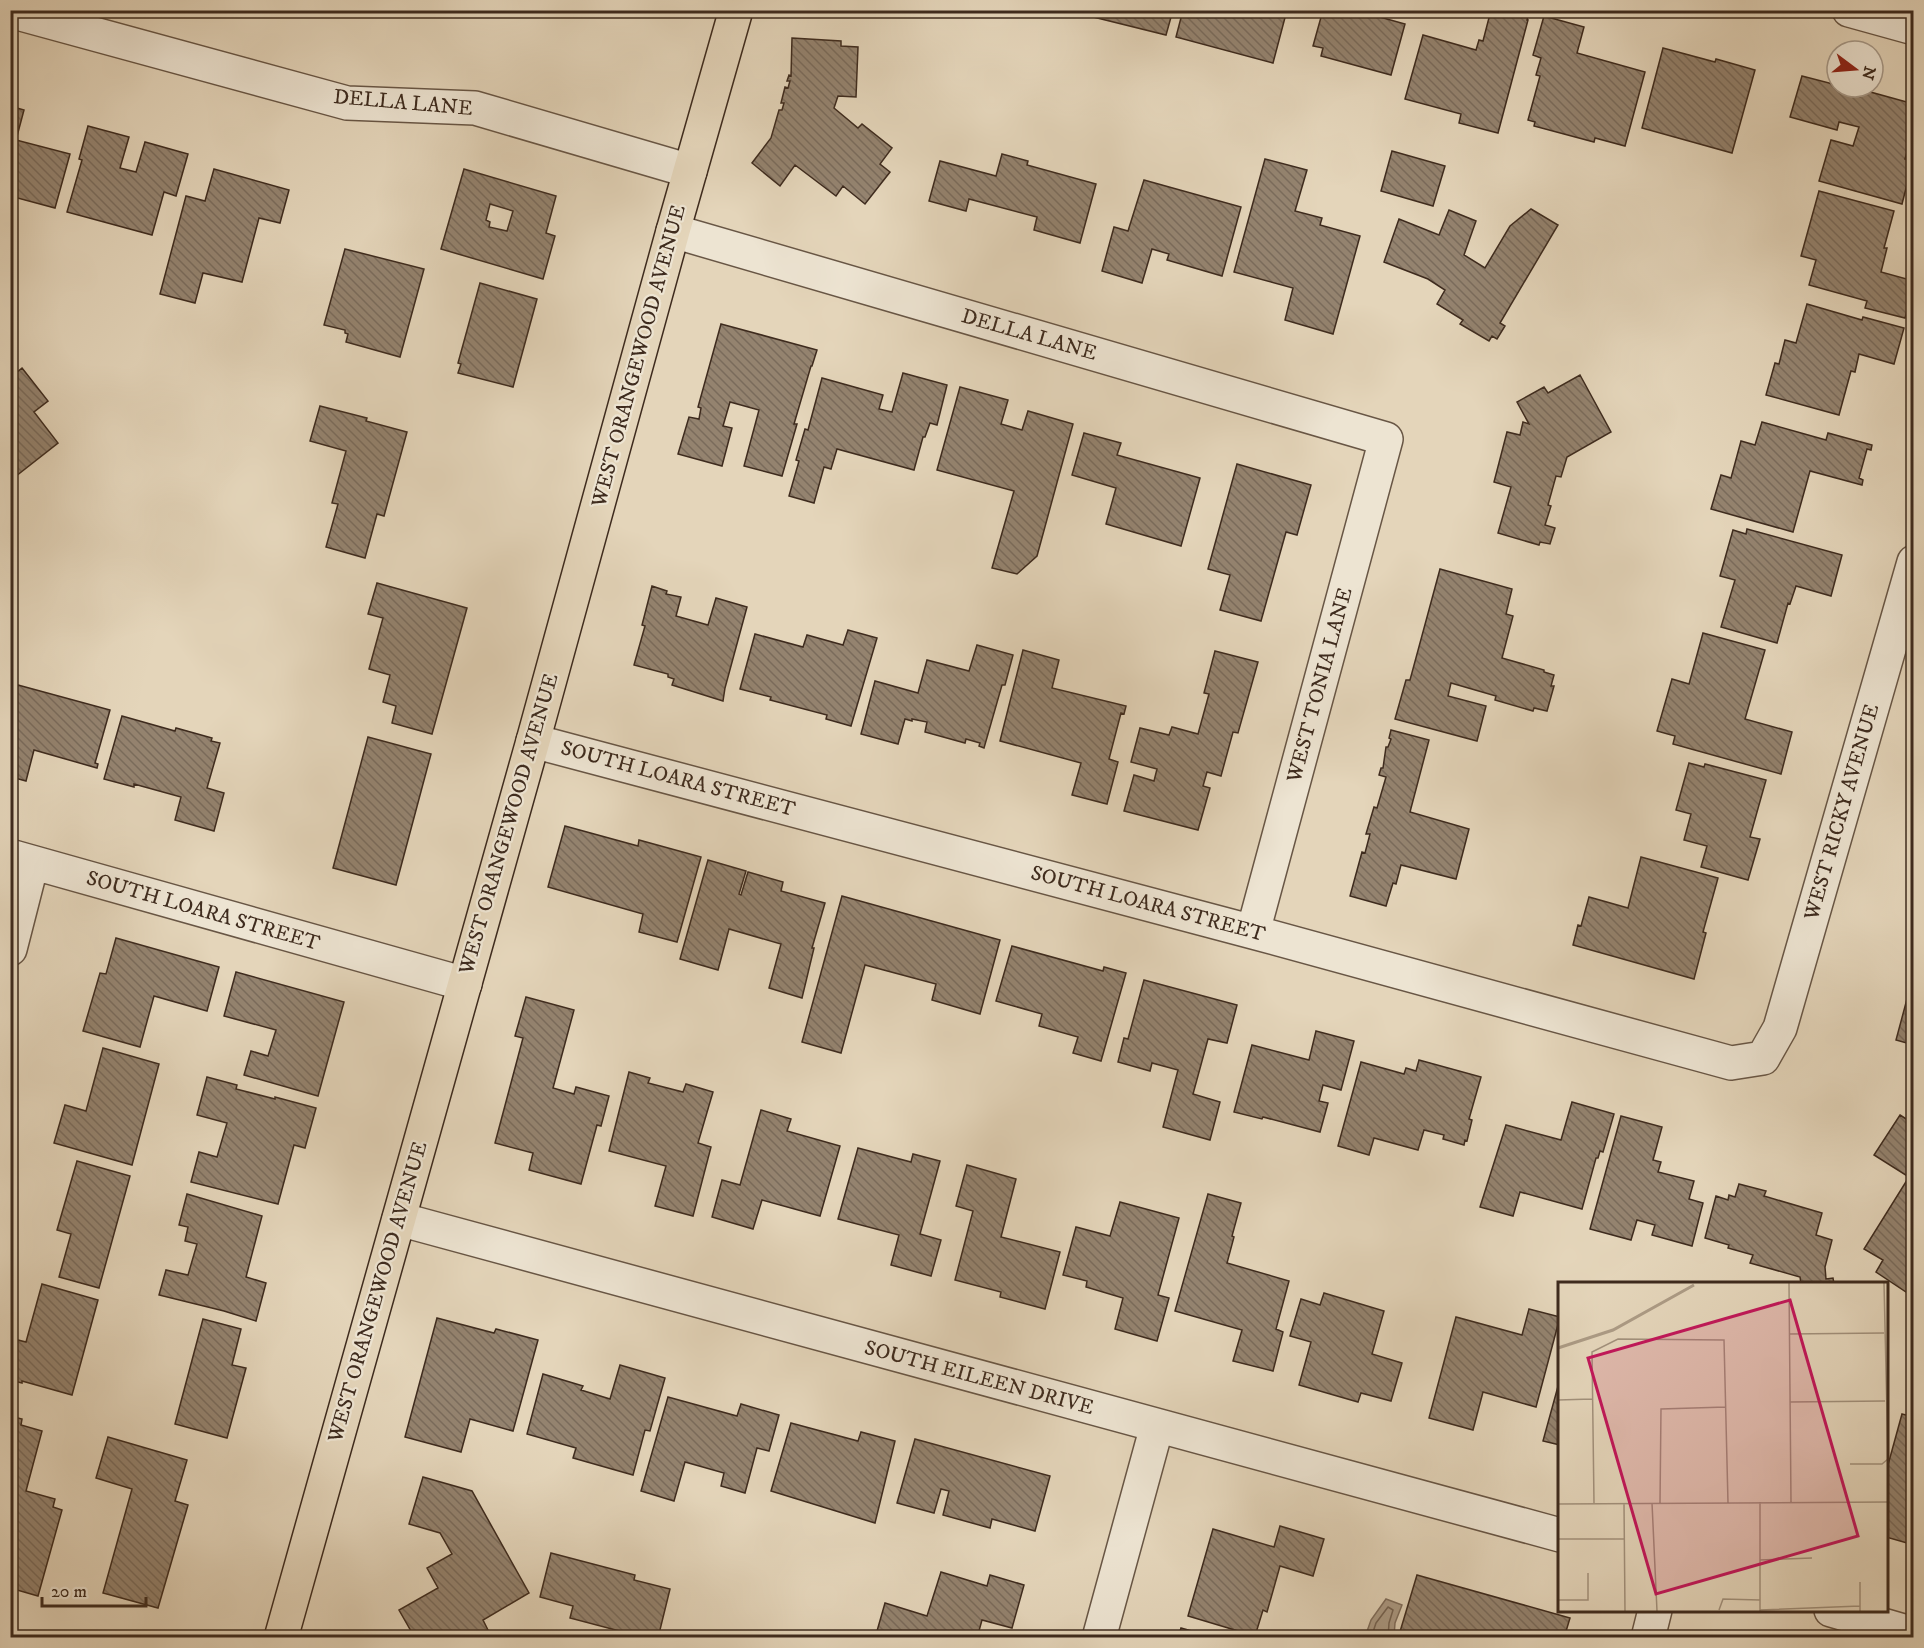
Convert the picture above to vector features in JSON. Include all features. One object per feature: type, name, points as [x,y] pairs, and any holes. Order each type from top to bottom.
[{"type":"main road","name":"WEST ORANGEWOOD AVENUE","points":[[281,1638],[736,10]]},
{"type":"street","points":[[1849,10],[1914,28]]},
{"type":"street","name":"DELLA LANE","points":[[10,11],[346,103],[475,108],[690,171]]},
{"type":"street","name":"DELLA LANE","points":[[673,231],[1386,439]]},
{"type":"street","name":"WEST TONIA LANE","points":[[1253,932],[1386,439]]},
{"type":"street","name":"WEST RICKY AVENUE","points":[[1763,1058],[1780,1028],[1914,562]]},
{"type":"street","name":"SOUTH LOARA STREET","points":[[533,741],[1253,932],[1731,1063],[1763,1058]]},
{"type":"street","points":[[10,950],[21,860]]},
{"type":"street","name":"SOUTH LOARA STREET","points":[[21,860],[465,984]]},
{"type":"street","name":"SOUTH EILEEN DRIVE","points":[[399,1219],[1558,1534]]},
{"type":"street","points":[[1099,1638],[1157,1426]]},
{"type":"street","points":[[1648,1638],[1655,1612]]},
{"type":"street","points":[[1835,1612],[1914,1634]]},
{"type":"water","points":[[1386,1599],[1402,1605],[1395,1623],[1394,1637],[1365,1637],[1371,1620]]},
{"type":"building","points":[[948,10],[986,10],[949,17]]},
{"type":"building","points":[[1065,10],[1173,10],[1166,35]]},
{"type":"building","points":[[1183,10],[1287,10],[1273,63],[1176,37]]},
{"type":"building","points":[[1323,10],[1377,10],[1376,16],[1405,24],[1391,75],[1321,56],[1323,48],[1313,46]]},
{"type":"building","points":[[1491,10],[1506,10],[1528,16],[1498,133],[1459,123],[1461,114],[1405,99],[1423,35],[1476,50],[1479,40],[1483,41]]},
{"type":"building","points":[[1544,16],[1584,27],[1577,53],[1645,72],[1625,146],[1595,138],[1594,142],[1534,126],[1535,122],[1528,120],[1540,76],[1536,75],[1541,58],[1533,55]]},
{"type":"building","points":[[792,38],[841,41],[841,46],[858,47],[856,97],[838,96],[834,108],[858,128],[862,124],[892,148],[880,164],[890,172],[865,204],[843,186],[836,196],[795,165],[780,186],[752,163],[771,138],[779,110],[782,110],[784,103],[781,103],[785,87],[788,88],[790,81],[787,81],[789,75],[791,76]]},
{"type":"building","points":[[1663,48],[1755,70],[1732,153],[1642,128]]},
{"type":"building","points":[[1802,76],[1825,82],[1825,99],[1885,99],[1885,96],[1914,104],[1910,122],[1914,123],[1914,127],[1905,159],[1913,161],[1902,204],[1819,181],[1831,140],[1853,146],[1859,127],[1839,122],[1837,130],[1790,117]]},
{"type":"building","points":[[10,106],[24,110],[16,140],[70,154],[55,208],[10,196]]},
{"type":"building","points":[[88,126],[129,137],[120,168],[136,172],[145,142],[188,154],[176,196],[164,192],[152,235],[67,212],[82,160],[79,159]]},
{"type":"building","points":[[1392,151],[1445,166],[1433,206],[1381,191]]},
{"type":"building","points":[[1002,154],[1028,161],[1027,165],[1096,184],[1080,243],[1034,230],[1037,217],[969,199],[966,211],[929,201],[940,161],[996,176]]},
{"type":"building","points":[[1265,159],[1307,170],[1295,211],[1322,218],[1320,225],[1360,236],[1333,334],[1285,320],[1293,288],[1234,272]]},
{"type":"building","points":[[214,169],[289,190],[280,223],[259,218],[242,282],[203,273],[195,303],[160,294],[186,196],[205,201]]},
{"type":"building","points":[[464,169],[556,196],[546,233],[555,236],[543,279],[441,249]],"holes":[[[490,204],[513,211],[507,231],[489,227],[490,222],[486,220]]]},
{"type":"building","points":[[1144,180],[1241,207],[1222,276],[1167,260],[1169,254],[1152,249],[1142,283],[1102,271],[1114,227],[1128,231]]},
{"type":"building","points":[[1819,191],[1894,211],[1884,248],[1887,248],[1881,272],[1914,281],[1905,318],[1865,308],[1867,301],[1809,285],[1816,260],[1801,256]]},
{"type":"building","points":[[1531,209],[1558,225],[1500,323],[1505,326],[1497,339],[1492,336],[1489,341],[1460,324],[1463,320],[1437,304],[1445,290],[1428,279],[1384,262],[1399,219],[1439,235],[1449,210],[1476,221],[1464,255],[1485,268],[1510,226]]},
{"type":"building","points":[[345,249],[424,269],[400,357],[346,342],[348,334],[345,330],[324,325]]},
{"type":"building","points":[[480,283],[537,299],[513,387],[458,373],[461,364],[458,363]]},
{"type":"building","points":[[1807,304],[1862,320],[1863,317],[1904,328],[1894,364],[1859,354],[1855,372],[1851,371],[1839,415],[1766,395],[1775,363],[1779,364],[1785,340],[1796,343]]},
{"type":"building","points":[[721,324],[817,350],[794,424],[797,424],[782,476],[744,466],[759,410],[730,402],[723,426],[732,428],[722,466],[678,454],[689,417],[699,419],[701,408],[698,407]]},
{"type":"building","points":[[22,368],[48,401],[34,412],[58,443],[11,480],[10,378]]},
{"type":"building","points":[[903,373],[947,385],[937,425],[930,423],[923,437],[914,470],[837,449],[831,469],[824,467],[814,503],[789,496],[799,461],[796,460],[805,429],[808,430],[822,378],[883,395],[879,409],[892,412]]},
{"type":"building","points":[[1580,375],[1611,432],[1567,457],[1561,477],[1556,476],[1545,525],[1555,528],[1550,544],[1540,542],[1539,545],[1498,533],[1511,487],[1494,482],[1507,432],[1520,435],[1523,422],[1529,424],[1517,402],[1544,387],[1548,393]]},
{"type":"building","points":[[960,387],[1008,400],[1001,424],[1022,430],[1028,411],[1073,424],[1037,556],[1017,574],[992,568],[1014,491],[937,470]]},
{"type":"building","points":[[320,406],[367,418],[366,421],[407,432],[384,516],[377,514],[365,558],[326,547],[338,504],[332,503],[346,451],[310,441]]},
{"type":"building","points":[[1762,422],[1826,440],[1828,433],[1872,445],[1871,450],[1867,449],[1859,478],[1863,480],[1862,485],[1810,471],[1793,532],[1711,509],[1721,475],[1731,478],[1741,441],[1755,445]]},
{"type":"building","points":[[1084,433],[1121,443],[1117,455],[1200,478],[1181,546],[1106,524],[1116,488],[1072,475]]},
{"type":"building","points":[[1237,464],[1311,485],[1297,535],[1286,532],[1261,621],[1220,610],[1230,575],[1208,569]]},
{"type":"building","points":[[1747,529],[1842,555],[1831,596],[1796,586],[1790,604],[1788,603],[1777,643],[1721,627],[1735,580],[1720,576],[1733,530],[1746,534]]},
{"type":"building","points":[[1440,569],[1512,589],[1506,614],[1513,616],[1502,658],[1554,675],[1551,686],[1554,686],[1547,711],[1534,708],[1533,711],[1495,700],[1496,696],[1451,683],[1448,696],[1486,706],[1477,741],[1395,719],[1406,680],[1410,680]]},
{"type":"building","points":[[377,583],[467,608],[432,734],[392,723],[396,706],[383,702],[390,675],[369,669],[383,618],[368,614]]},
{"type":"building","points":[[652,586],[667,591],[666,594],[681,597],[676,616],[708,625],[716,598],[747,607],[723,701],[672,685],[674,679],[668,677],[668,674],[634,665],[645,626],[642,625]]},
{"type":"building","points":[[848,630],[877,638],[851,726],[826,719],[827,715],[770,700],[771,697],[740,689],[755,634],[803,647],[807,635],[843,645]]},
{"type":"building","points":[[1703,633],[1765,650],[1745,719],[1792,732],[1781,774],[1673,744],[1675,736],[1657,731],[1672,679],[1689,684]]},
{"type":"building","points":[[977,645],[1013,655],[984,748],[979,746],[980,743],[966,739],[965,743],[925,732],[927,722],[912,719],[912,721],[905,719],[898,744],[861,734],[875,681],[918,693],[927,660],[969,671]]},
{"type":"building","points":[[1023,650],[1059,660],[1052,688],[1126,706],[1124,714],[1121,713],[1109,759],[1118,762],[1107,804],[1072,795],[1081,763],[1000,741]]},
{"type":"building","points":[[1215,651],[1258,662],[1238,733],[1233,732],[1221,776],[1207,772],[1203,786],[1210,788],[1198,830],[1124,811],[1134,775],[1154,781],[1157,769],[1131,762],[1140,728],[1169,735],[1172,727],[1198,734],[1209,694],[1204,693]]},
{"type":"building","points":[[18,685],[110,710],[95,763],[98,764],[97,768],[34,750],[26,781],[15,778],[16,775],[10,773],[10,713]]},
{"type":"building","points":[[122,716],[175,731],[176,728],[212,738],[211,741],[220,743],[207,788],[224,793],[214,831],[175,820],[181,797],[134,784],[134,787],[104,779]]},
{"type":"building","points":[[1391,730],[1429,740],[1410,812],[1469,829],[1456,879],[1401,865],[1396,884],[1393,883],[1386,906],[1350,896],[1362,852],[1365,853],[1370,834],[1366,834],[1374,807],[1377,808],[1386,777],[1379,775],[1383,768],[1386,747],[1391,739],[1389,738]]},
{"type":"building","points":[[368,737],[431,754],[396,885],[333,868]]},
{"type":"building","points":[[1689,763],[1704,767],[1705,764],[1766,780],[1750,837],[1760,839],[1748,880],[1701,867],[1707,846],[1684,840],[1691,814],[1676,810]]},
{"type":"building","points":[[565,826],[638,846],[639,840],[701,857],[677,942],[639,932],[643,914],[548,887]]},
{"type":"building","points":[[1641,857],[1718,878],[1703,932],[1706,933],[1694,979],[1573,945],[1589,897],[1628,908]]},
{"type":"building","points":[[708,860],[746,871],[739,894],[741,895],[748,872],[783,882],[781,891],[825,903],[812,948],[814,948],[802,998],[769,988],[781,944],[729,929],[718,970],[680,959]]},
{"type":"building","points":[[842,896],[1000,940],[980,1014],[932,1000],[936,984],[865,965],[841,1053],[802,1042]]},
{"type":"building","points":[[116,938],[219,967],[207,1011],[154,996],[140,1047],[83,1031],[100,973],[106,974]]},
{"type":"building","points":[[1012,946],[1103,971],[1104,967],[1126,973],[1101,1061],[1073,1053],[1078,1037],[1039,1026],[1042,1014],[996,1001]]},
{"type":"building","points":[[236,972],[344,1002],[318,1096],[244,1075],[251,1051],[268,1056],[276,1030],[224,1016]]},
{"type":"building","points":[[1144,980],[1237,1005],[1227,1043],[1208,1039],[1193,1094],[1220,1102],[1210,1140],[1163,1127],[1178,1070],[1152,1063],[1150,1071],[1118,1062],[1124,1038],[1128,1039]]},
{"type":"building","points":[[526,997],[574,1010],[553,1088],[574,1094],[576,1087],[609,1096],[601,1126],[597,1125],[581,1184],[529,1170],[533,1153],[495,1143],[523,1038],[515,1036]]},
{"type":"building","points":[[1907,999],[1914,1001],[1914,1045],[1896,1040]]},
{"type":"building","points":[[1316,1031],[1354,1041],[1341,1090],[1323,1085],[1319,1101],[1328,1103],[1320,1132],[1234,1112],[1252,1045],[1309,1060]]},
{"type":"building","points":[[103,1048],[159,1064],[132,1165],[54,1143],[65,1105],[86,1111]]},
{"type":"building","points":[[1419,1060],[1481,1077],[1469,1119],[1472,1120],[1467,1141],[1465,1140],[1464,1145],[1443,1139],[1444,1135],[1424,1130],[1418,1150],[1374,1138],[1369,1155],[1338,1146],[1361,1062],[1404,1074],[1406,1068],[1416,1071]]},
{"type":"building","points":[[629,1072],[650,1078],[648,1083],[683,1092],[686,1084],[713,1092],[698,1143],[711,1147],[693,1216],[655,1206],[666,1166],[609,1151]]},
{"type":"building","points":[[207,1077],[237,1085],[236,1089],[316,1108],[305,1148],[294,1145],[278,1204],[191,1182],[199,1152],[217,1157],[227,1123],[197,1115]]},
{"type":"building","points":[[1572,1102],[1614,1114],[1603,1152],[1600,1151],[1596,1158],[1582,1209],[1520,1192],[1513,1216],[1480,1207],[1506,1125],[1561,1140]]},
{"type":"building","points":[[761,1110],[791,1119],[787,1131],[840,1146],[820,1216],[762,1200],[753,1229],[712,1217],[722,1180],[740,1185]]},
{"type":"building","points":[[1900,1115],[1914,1124],[1914,1280],[1906,1292],[1876,1272],[1883,1260],[1864,1249],[1909,1177],[1874,1155]]},
{"type":"building","points":[[1621,1116],[1662,1127],[1653,1160],[1661,1162],[1658,1172],[1694,1181],[1689,1199],[1703,1203],[1692,1246],[1652,1235],[1655,1225],[1637,1220],[1631,1240],[1590,1229]]},
{"type":"building","points":[[858,1148],[911,1162],[913,1154],[940,1161],[920,1234],[941,1240],[931,1276],[891,1265],[899,1235],[838,1219]]},
{"type":"building","points":[[77,1161],[130,1176],[99,1288],[59,1277],[71,1234],[57,1230]]},
{"type":"building","points":[[967,1165],[1016,1179],[1001,1237],[1060,1252],[1045,1309],[1000,1297],[1001,1292],[955,1280],[973,1211],[956,1206]]},
{"type":"building","points":[[1739,1184],[1766,1191],[1764,1196],[1822,1213],[1816,1235],[1832,1240],[1825,1267],[1826,1279],[1833,1278],[1834,1282],[1801,1282],[1800,1277],[1750,1263],[1753,1255],[1705,1238],[1716,1196],[1728,1200],[1729,1195],[1735,1197]]},
{"type":"building","points":[[187,1194],[262,1216],[246,1277],[266,1283],[256,1321],[159,1295],[166,1270],[188,1275],[197,1244],[185,1241],[188,1227],[179,1225]]},
{"type":"building","points":[[1208,1194],[1241,1203],[1227,1263],[1289,1281],[1276,1329],[1283,1332],[1273,1371],[1233,1361],[1242,1330],[1175,1311]]},
{"type":"building","points":[[1120,1202],[1179,1218],[1158,1295],[1169,1298],[1157,1341],[1115,1329],[1123,1298],[1086,1287],[1087,1281],[1063,1275],[1076,1227],[1110,1236]]},
{"type":"building","points":[[42,1284],[98,1300],[72,1395],[22,1381],[22,1383],[10,1380],[10,1338],[26,1342]]},
{"type":"building","points":[[1324,1293],[1384,1311],[1372,1354],[1402,1363],[1391,1401],[1361,1393],[1358,1402],[1299,1385],[1311,1342],[1290,1336],[1301,1299],[1320,1305]]},
{"type":"building","points":[[1529,1309],[1558,1316],[1558,1324],[1536,1407],[1483,1392],[1473,1430],[1429,1418],[1456,1317],[1522,1335]]},
{"type":"building","points":[[437,1318],[494,1333],[496,1329],[538,1340],[513,1431],[470,1419],[461,1452],[405,1437]]},
{"type":"building","points":[[203,1319],[241,1329],[232,1365],[246,1368],[227,1438],[175,1424]]},
{"type":"building","points":[[620,1365],[665,1378],[650,1431],[645,1430],[633,1475],[573,1458],[576,1448],[527,1434],[543,1374],[583,1386],[581,1390],[610,1399]]},
{"type":"building","points":[[1558,1386],[1558,1445],[1543,1441]]},
{"type":"building","points":[[668,1397],[737,1416],[741,1404],[779,1415],[769,1451],[757,1448],[745,1493],[721,1486],[724,1473],[685,1462],[674,1501],[641,1491]]},
{"type":"building","points":[[1902,1414],[1914,1417],[1914,1517],[1908,1538],[1914,1539],[1914,1545],[1888,1538],[1888,1465]]},
{"type":"building","points":[[10,1416],[22,1419],[21,1425],[42,1431],[26,1491],[55,1499],[53,1507],[62,1510],[38,1596],[10,1588]]},
{"type":"building","points":[[791,1423],[858,1441],[861,1432],[895,1441],[875,1523],[771,1491]]},
{"type":"building","points":[[108,1437],[187,1460],[175,1501],[188,1505],[158,1608],[103,1593],[132,1489],[96,1478]]},
{"type":"building","points":[[915,1439],[1050,1476],[1035,1531],[992,1519],[990,1528],[943,1515],[949,1491],[941,1489],[934,1513],[897,1503]]},
{"type":"building","points":[[423,1477],[472,1491],[529,1593],[483,1620],[492,1638],[415,1638],[399,1610],[438,1588],[427,1568],[452,1554],[440,1533],[409,1524]]},
{"type":"building","points":[[1280,1526],[1324,1539],[1313,1576],[1280,1566],[1267,1612],[1263,1610],[1255,1636],[1188,1616],[1213,1529],[1274,1547]]},
{"type":"building","points":[[551,1553],[635,1575],[634,1580],[670,1589],[658,1638],[646,1638],[570,1618],[573,1606],[540,1597]]},
{"type":"building","points":[[941,1572],[987,1586],[990,1575],[1024,1585],[1012,1628],[982,1620],[977,1638],[875,1638],[885,1603],[927,1616]]},
{"type":"building","points":[[1417,1575],[1570,1618],[1564,1638],[1409,1638],[1399,1635]]},
{"type":"building","points":[[1181,1628],[1217,1638],[1178,1638]]}]
